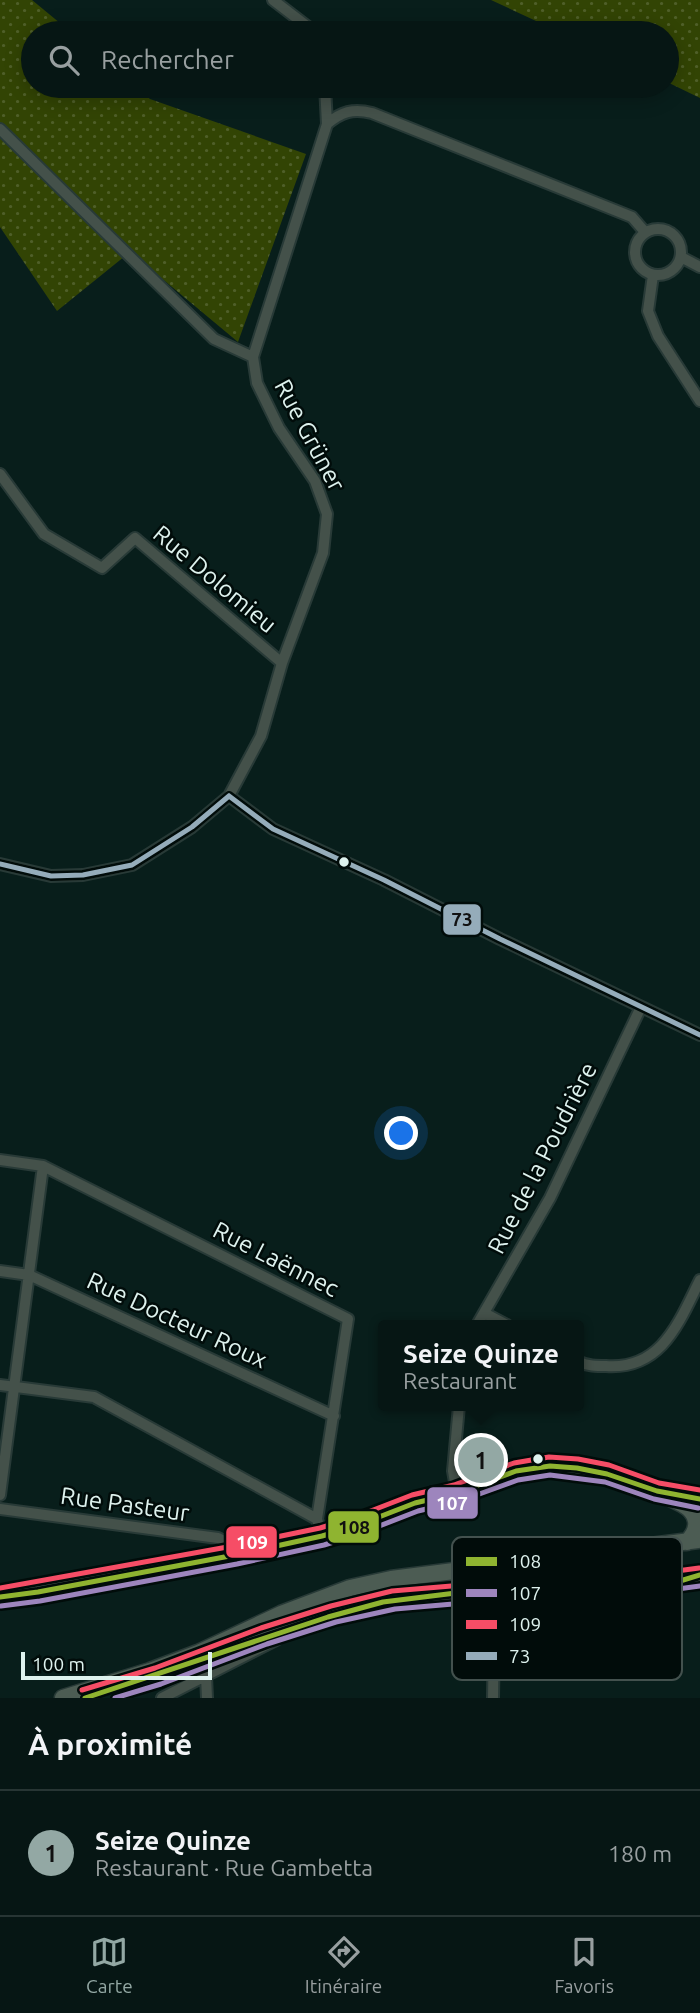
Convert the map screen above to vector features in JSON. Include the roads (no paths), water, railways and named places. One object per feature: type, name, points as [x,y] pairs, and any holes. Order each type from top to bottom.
[{"type":"main road","points":[[0,1597],[235,1555],[322,1536],[415,1503],[457,1493],[516,1471],[550,1466],[607,1474],[657,1491],[691,1508],[699,1517],[700,1528],[693,1541]]},
{"type":"main road","points":[[657,1491],[700,1499]]},
{"type":"main road","points":[[63,1698],[198,1653],[281,1614],[350,1588],[452,1571]]},
{"type":"main road","points":[[85,1698],[158,1676],[264,1636],[334,1614],[394,1600],[452,1595]]},
{"type":"street","points":[[273,0],[300,21]]},
{"type":"street","name":"Rue Grüner","points":[[229,796],[261,736],[282,663],[323,552],[327,514],[315,481],[279,428],[257,383],[253,357],[327,124],[326,98]]},
{"type":"street","points":[[327,124],[338,115],[350,111],[372,113],[632,217],[645,232]]},
{"type":"street","points":[[0,129],[214,339],[253,357]]},
{"type":"street","points":[[660,229],[675,235],[682,249],[681,257],[679,264],[668,274],[653,275],[646,272],[636,260],[636,245],[645,232],[660,229]]},
{"type":"street","points":[[681,257],[700,267]]},
{"type":"street","points":[[653,275],[648,311],[658,336],[700,401]]},
{"type":"street","name":"Rue Dolomieu","points":[[0,474],[44,534],[102,568],[135,538],[282,663]]},
{"type":"street","points":[[0,864],[51,876],[83,875],[132,865],[192,827],[229,796],[273,829],[384,880],[700,1035]]},
{"type":"street","name":"Rue de la Poudrière","points":[[480,1320],[550,1198],[640,1007]]},
{"type":"street","name":"Rue Laënnec","points":[[0,1160],[43,1166],[348,1319],[317,1519]]},
{"type":"street","points":[[0,1495],[43,1166]]},
{"type":"street","name":"Rue Docteur Roux","points":[[0,1271],[29,1275],[334,1416]]},
{"type":"street","points":[[584,1364],[624,1367],[653,1354],[676,1330],[700,1280]]},
{"type":"street","points":[[484,1314],[497,1320]]},
{"type":"street","points":[[0,1385],[94,1397],[317,1519],[322,1536]]},
{"type":"street","points":[[457,1493],[453,1471],[459,1411]]},
{"type":"street","name":"Rue Pasteur","points":[[0,1508],[218,1538],[230,1544],[235,1555]]},
{"type":"street","points":[[162,1698],[307,1624]]},
{"type":"street","points":[[206,1676],[207,1698]]},
{"type":"street","points":[[493,1680],[493,1698]]},
{"type":"place","name":"Seize Quinze","points":[[481,1460]]}]
